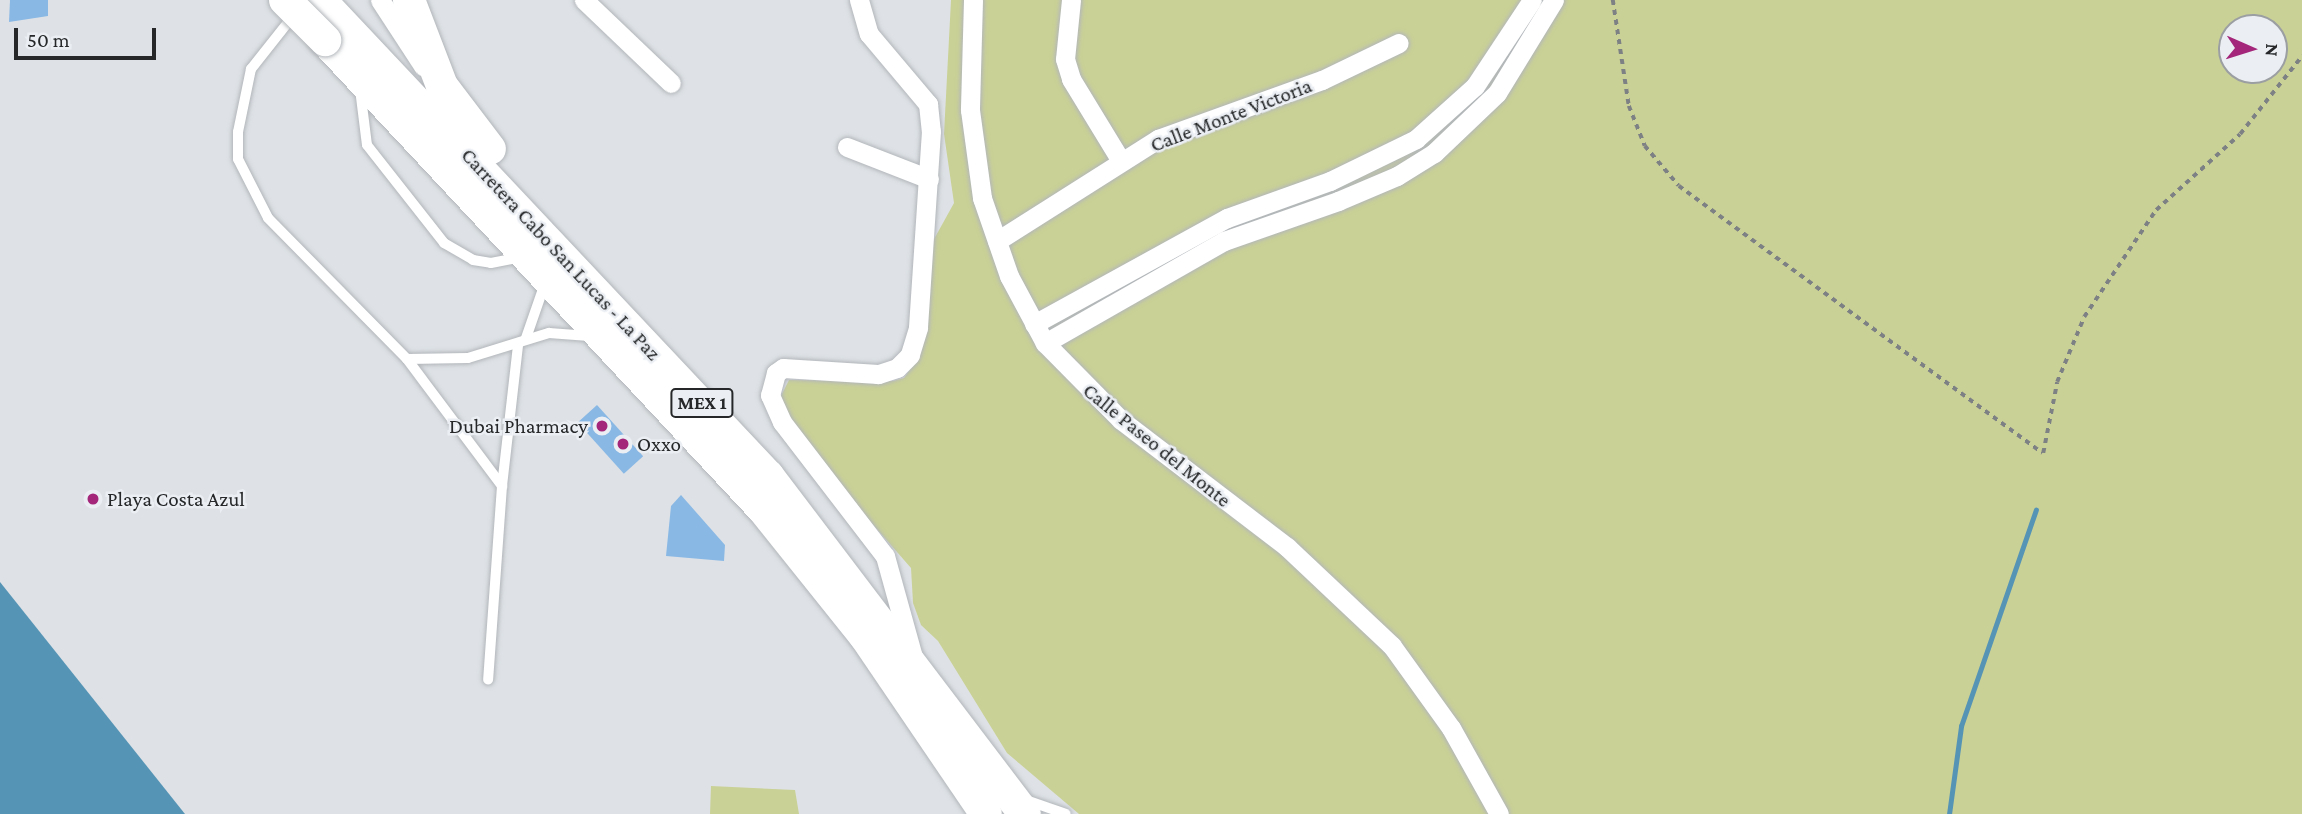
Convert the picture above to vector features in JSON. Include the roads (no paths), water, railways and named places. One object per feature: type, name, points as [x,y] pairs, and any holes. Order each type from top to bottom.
[{"type":"highway","name":"Carretera Cabo San Lucas - La Paz","points":[[285,0],[333,31],[692,392],[807,522],[1018,805]]},
{"type":"highway","name":"Carretera Cabo San Lucas - La Paz","points":[[320,0],[333,31],[359,78],[764,510],[824,583],[986,814]]},
{"type":"highway","points":[[410,0],[433,69],[464,120],[621,295],[692,392]]},
{"type":"street","points":[[380,0],[464,120]]},
{"type":"street","points":[[584,0],[671,83]]},
{"type":"street","points":[[859,0],[869,34],[928,104],[929,179],[918,328],[910,355],[897,368],[878,374],[783,368],[776,373],[770,396],[782,422],[885,555],[916,668]]},
{"type":"street","name":"Calle Paseo del Monte","points":[[973,0],[972,152],[998,241],[1045,343],[1121,420],[1287,547],[1392,646],[1451,728],[1499,814]]},
{"type":"street","points":[[1071,0],[1065,59],[1071,79],[1121,161]]},
{"type":"street","points":[[1034,324],[1227,218],[1330,181],[1416,139],[1443,117],[1504,50],[1532,0]]},
{"type":"street","points":[[1045,343],[1224,241],[1338,201],[1397,176],[1466,126],[1505,83],[1554,0]]},
{"type":"street","name":"Calle Monte Victoria","points":[[998,241],[1158,139],[1322,80],[1399,43]]},
{"type":"street","points":[[847,147],[929,179]]},
{"type":"street","points":[[1330,181],[1338,201]]},
{"type":"lane","points":[[307,0],[251,69],[238,159],[268,218],[407,359],[502,486]]},
{"type":"lane","points":[[359,78],[360,123],[367,145],[444,243],[457,253],[491,263],[535,265],[544,295],[522,342],[502,486],[488,679]]},
{"type":"lane","points":[[407,359],[468,358],[522,342],[571,332],[605,340]]},
{"type":"lane","points":[[1018,805],[1066,814]]},
{"type":"water","points":[[0,582],[185,814],[0,814]]},
{"type":"waterway","points":[[1949,814],[1961,726],[2036,510]]},
{"type":"place","name":"Dubai Pharmacy","points":[[602,426]]},
{"type":"place","name":"Oxxo","points":[[623,444]]},
{"type":"place","name":"Playa Costa Azul","points":[[93,499]]}]
